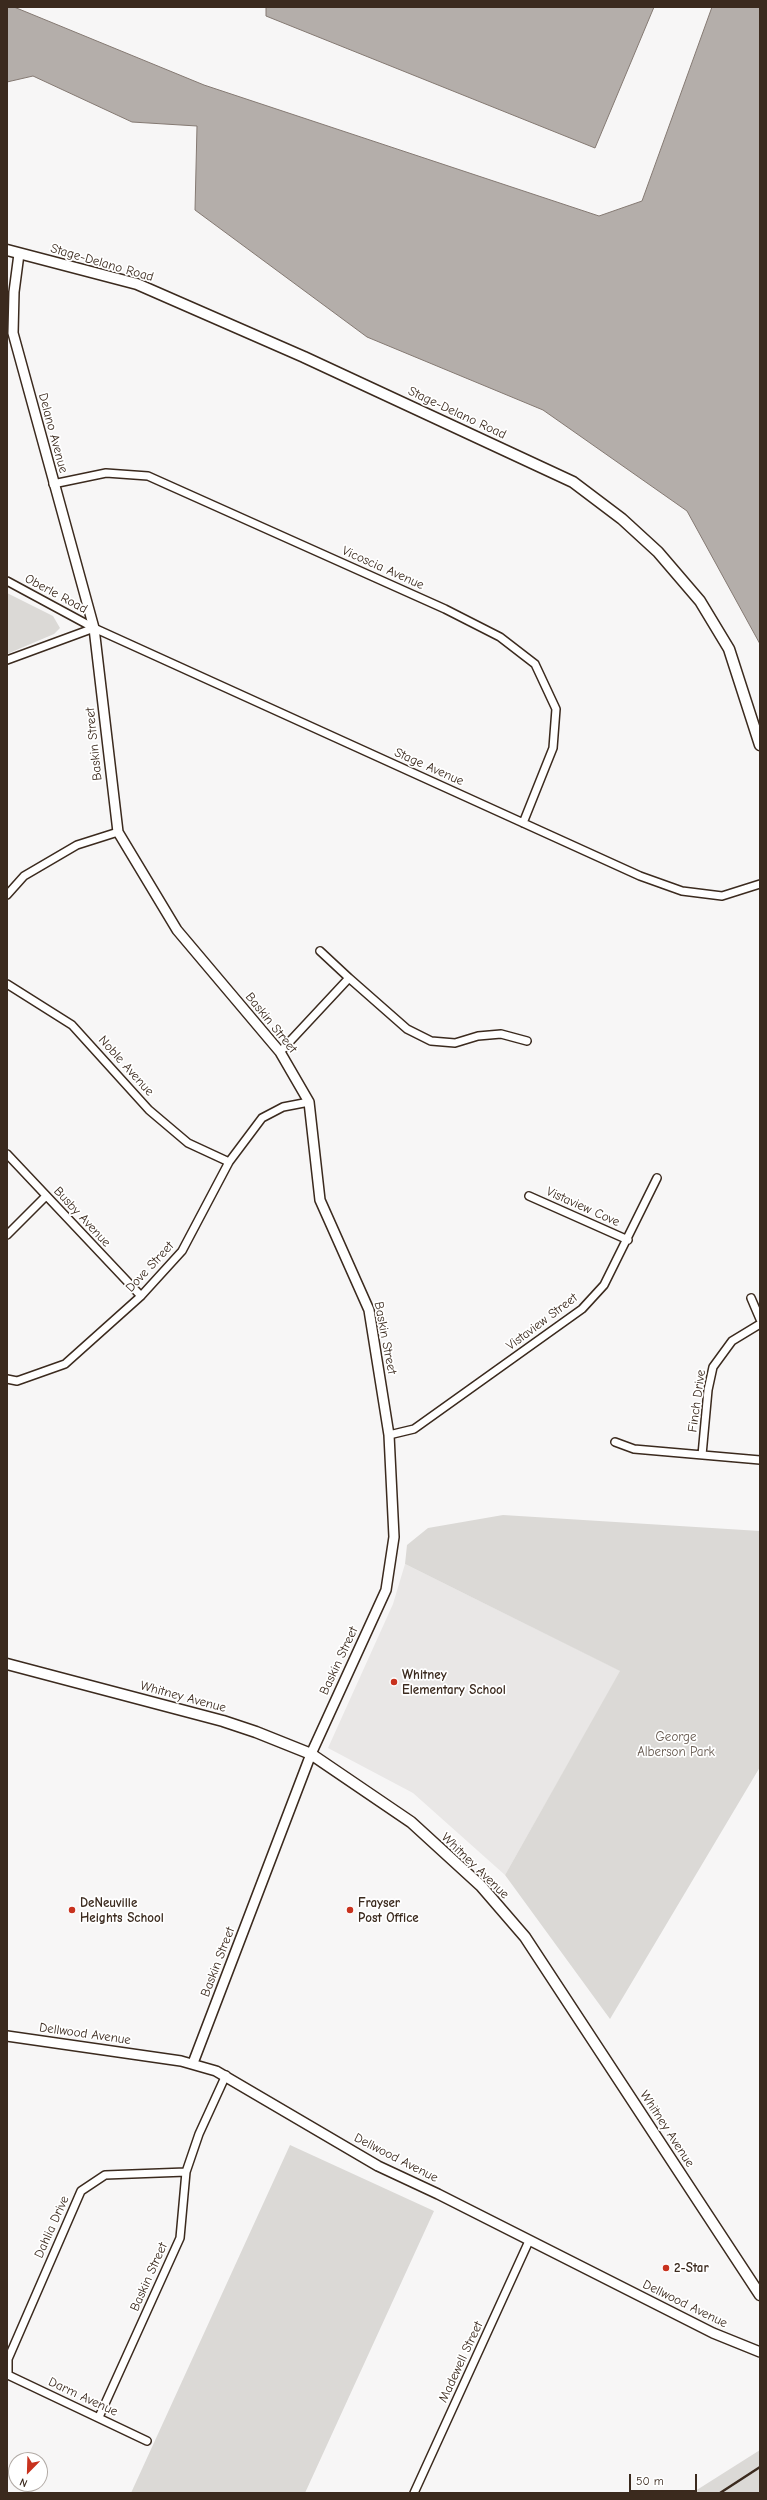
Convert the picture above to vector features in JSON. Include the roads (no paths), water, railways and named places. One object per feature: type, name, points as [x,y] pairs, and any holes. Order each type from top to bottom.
[{"type":"main road","points":[[7,250],[19,254]]},
{"type":"main road","name":"Stage-Delano Road","points":[[19,254],[137,284],[304,357],[573,482],[622,519],[658,552],[700,601],[729,649],[760,745]]},
{"type":"main road","name":"Whitney Avenue","points":[[7,1664],[224,1721],[311,1754],[411,1822],[481,1886],[525,1937],[760,2295]]},
{"type":"street","name":"Delano Avenue","points":[[19,254],[14,292],[14,333],[53,484],[94,628]]},
{"type":"street","name":"Vicoscia Avenue","points":[[53,484],[106,473],[148,476],[445,609],[500,637],[535,664],[556,709],[553,748],[524,823]]},
{"type":"street","name":"Oberle Road","points":[[7,581],[94,628]]},
{"type":"street","points":[[7,660],[94,628]]},
{"type":"street","name":"Stage Avenue","points":[[94,628],[640,876],[682,891],[722,896],[760,884]]},
{"type":"street","name":"Baskin Street","points":[[94,628],[118,832],[176,930],[280,1052],[309,1102],[320,1200],[369,1310],[389,1435],[394,1537],[386,1590],[311,1754],[193,2063]]},
{"type":"street","points":[[7,895],[24,876],[77,846],[118,832]]},
{"type":"street","points":[[320,951],[407,1029],[431,1041],[455,1043],[478,1036],[502,1034],[527,1041]]},
{"type":"street","points":[[280,1052],[349,978]]},
{"type":"street","name":"Noble Avenue","points":[[7,984],[72,1025],[149,1110],[188,1142],[229,1162]]},
{"type":"street","name":"Dove Street","points":[[7,1379],[17,1381],[65,1364],[141,1296],[182,1251],[229,1162],[262,1118],[283,1107],[309,1102]]},
{"type":"street","name":"Busby Avenue","points":[[7,1154],[141,1296]]},
{"type":"street","name":"Vistaview Street","points":[[389,1435],[414,1429],[582,1309],[604,1285],[628,1240],[657,1178]]},
{"type":"street","points":[[7,1235],[46,1196]]},
{"type":"street","name":"Vistaview Cove","points":[[529,1196],[628,1240]]},
{"type":"street","points":[[751,1298],[760,1319]]},
{"type":"street","name":"Finch Drive","points":[[702,1455],[708,1390],[713,1367],[732,1342],[760,1324]]},
{"type":"street","points":[[615,1442],[634,1449],[760,1460]]},
{"type":"street","name":"Dellwood Avenue","points":[[7,2036],[193,2063],[226,2075],[378,2166],[713,2333],[760,2352]]},
{"type":"street","name":"Baskin Street","points":[[99,2417],[180,2238],[186,2172],[199,2134],[226,2075]]},
{"type":"street","name":"Dahlia Drive","points":[[8,2375],[8,2359],[81,2191],[105,2175],[186,2172]]},
{"type":"street","name":"Madewell Street","points":[[414,2493],[529,2241]]},
{"type":"street","name":"Darm Avenue","points":[[8,2375],[147,2441]]},
{"type":"railway","points":[[720,2493],[760,2467]]},
{"type":"place","name":"Whitney Elementary School","points":[[394,1682]]},
{"type":"place","name":"DeNeuville Heights School","points":[[72,1910]]},
{"type":"place","name":"Frayser Post Office","points":[[350,1910]]},
{"type":"place","name":"2-Star","points":[[666,2268]]},
{"type":"park label","name":"George Alberson Park","points":[[676,1744]]}]
